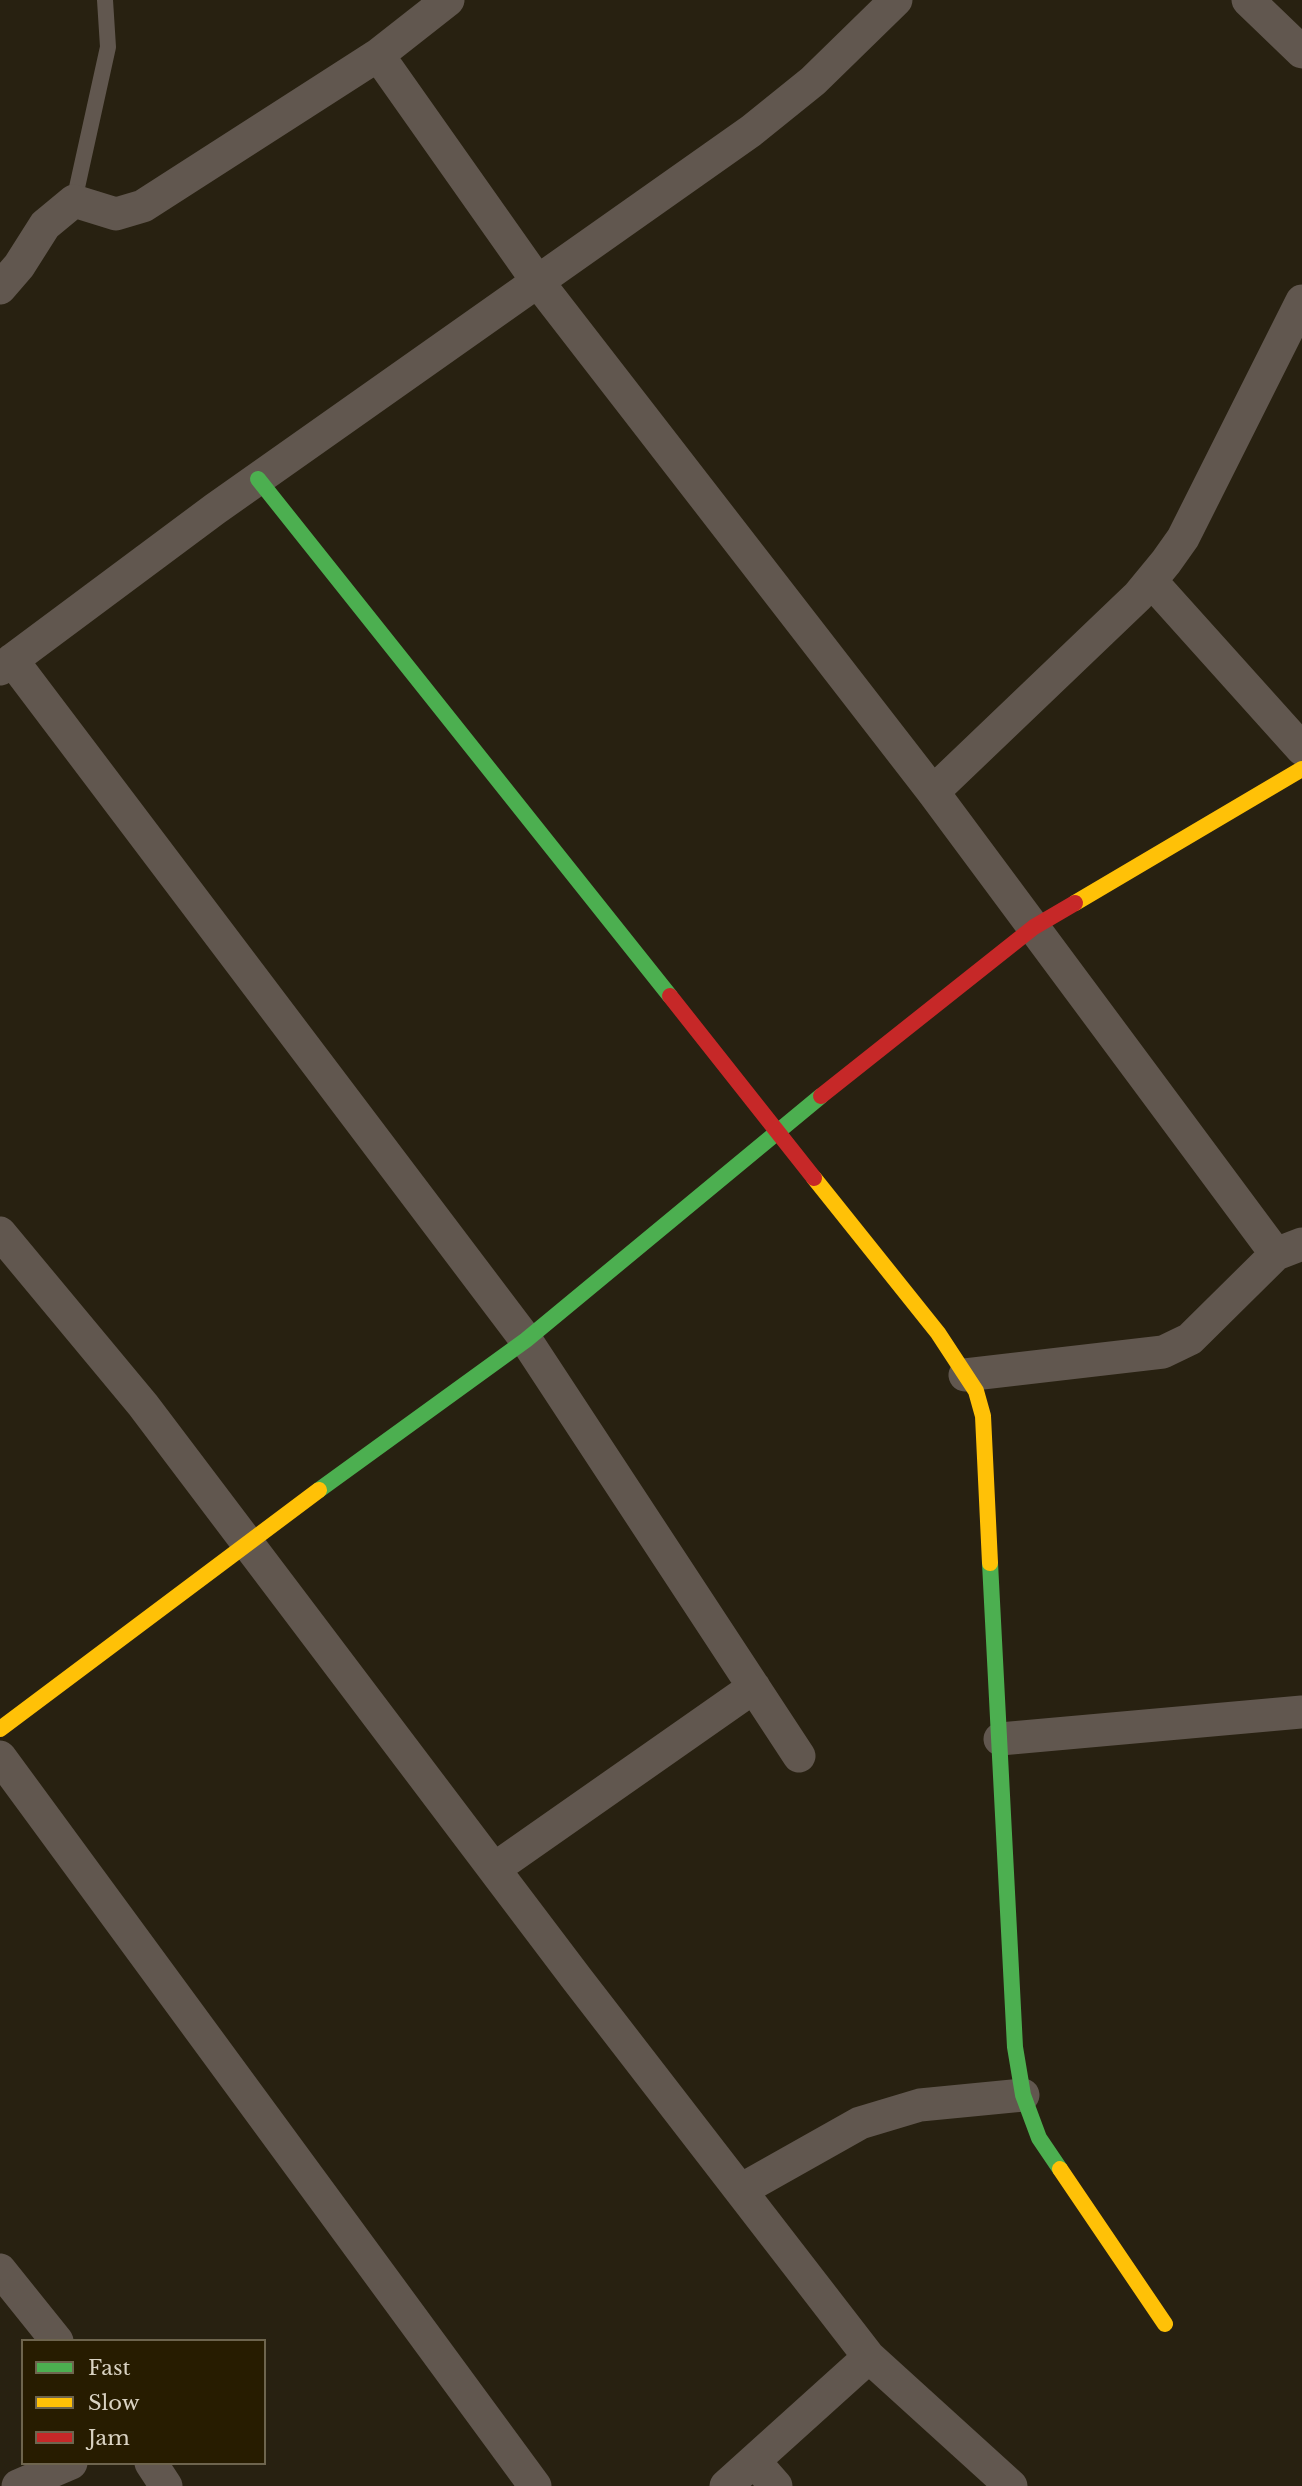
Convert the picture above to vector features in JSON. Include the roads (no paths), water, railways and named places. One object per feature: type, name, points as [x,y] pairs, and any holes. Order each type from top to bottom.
[{"type":"street","points":[[405,34],[411,0]]},
{"type":"street","points":[[0,288],[19,266],[45,225],[74,201],[116,214],[143,206],[378,55],[448,0]]},
{"type":"street","points":[[799,1756],[526,1340],[6,665],[258,479],[751,131],[813,80],[896,0]]},
{"type":"street","points":[[1248,0],[1302,52]]},
{"type":"street","points":[[378,55],[538,282],[933,792],[1034,928],[1289,1249],[1190,1339],[1163,1352],[965,1375]]},
{"type":"street","points":[[933,792],[1151,581],[1183,538],[1302,302]]},
{"type":"street","points":[[258,479],[938,1333],[976,1391],[984,1416],[1015,2047],[1023,2095],[1039,2138],[1165,2325]]},
{"type":"street","points":[[0,1729],[247,1542],[526,1340],[776,1130],[1034,928],[1301,767],[1151,581]]},
{"type":"street","points":[[0,1233],[143,1405],[869,2357],[1011,2486]]},
{"type":"street","points":[[494,1868],[754,1687]]},
{"type":"street","points":[[1000,1739],[1302,1712]]},
{"type":"street","points":[[0,1757],[535,2486]]},
{"type":"street","points":[[741,2190],[860,2123],[920,2105],[1023,2095]]},
{"type":"street","points":[[0,2270],[55,2339]]},
{"type":"street","points":[[726,2486],[869,2357]]},
{"type":"street","points":[[754,2461],[776,2486]]},
{"type":"street","points":[[18,2486],[66,2465]]},
{"type":"street","points":[[152,2465],[166,2486]]},
{"type":"lane","points":[[74,201],[108,47],[105,0]]}]
